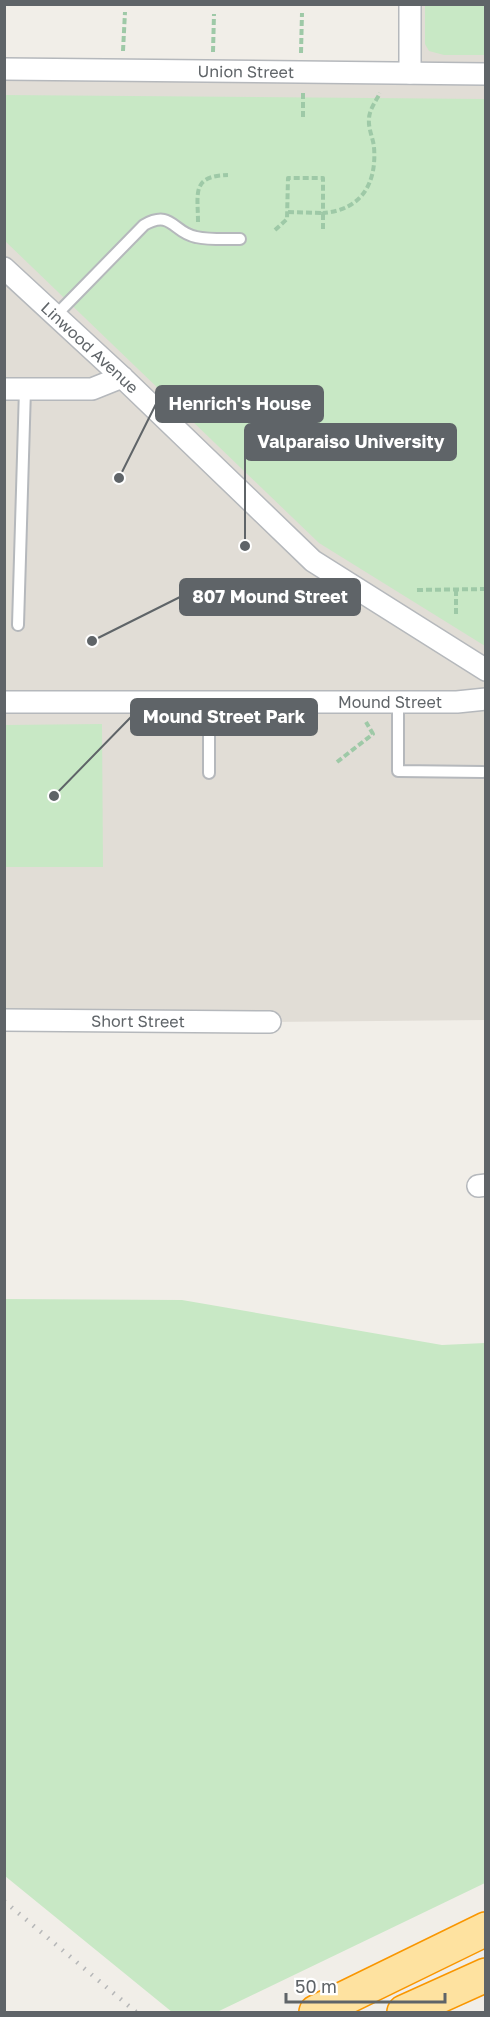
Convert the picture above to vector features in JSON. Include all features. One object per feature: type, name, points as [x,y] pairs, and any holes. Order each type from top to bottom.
[{"type":"highway","points":[[316,2013],[486,1929]]},
{"type":"highway","points":[[404,2013],[486,1975]]},
{"type":"street","points":[[410,4],[410,73]]},
{"type":"street","name":"Union Street","points":[[4,69],[213,71],[302,79],[410,73],[486,74]]},
{"type":"street","name":"Linwood Avenue","points":[[4,268],[122,377],[313,561],[486,670]]},
{"type":"street","points":[[15,389],[92,389],[122,377]]},
{"type":"street","name":"Mound Street","points":[[4,702],[457,702],[486,699]]},
{"type":"street","name":"Short Street","points":[[4,1020],[270,1022]]},
{"type":"lane","points":[[56,315],[144,225],[153,220],[165,219],[185,233],[199,237],[240,239]]},
{"type":"lane","points":[[15,389],[18,625]]},
{"type":"lane","points":[[209,702],[209,773]]},
{"type":"lane","points":[[398,702],[398,771],[483,772]]},
{"type":"path","points":[[124,12],[124,70]]},
{"type":"path","points":[[302,13],[303,117]]},
{"type":"path","points":[[213,71],[214,14]]},
{"type":"path","points":[[288,212],[323,213],[346,208],[365,192],[374,159],[368,120],[382,90]]},
{"type":"path","points":[[199,237],[198,189],[203,180],[213,176],[228,175]]},
{"type":"path","points":[[275,230],[287,219],[288,178],[323,178],[323,230]]},
{"type":"path","points":[[417,590],[486,589]]},
{"type":"path","points":[[456,590],[456,615]]},
{"type":"path","points":[[337,762],[373,734],[365,720]]},
{"type":"shaded area","points":[[410,5],[485,5],[485,1020],[270,1022],[5,1020],[5,69],[409,73]]},
{"type":"green space","points":[[425,5],[485,5],[485,55],[444,55],[429,51],[425,44]]},
{"type":"green space","points":[[4,95],[485,99],[485,646],[319,543],[5,241]]},
{"type":"green space","points":[[102,724],[103,867],[5,867],[5,725]]},
{"type":"green space","points":[[4,1299],[182,1300],[442,1345],[485,1343],[485,1883],[217,2012],[172,2012],[5,1876]]},
{"type":"railway","points":[[4,1901],[136,2012]]},
{"type":"place","name":"Henrich's House","points":[[119,478]]},
{"type":"place","name":"Valparaiso University","points":[[245,546]]},
{"type":"place","name":"807 Mound Street","points":[[92,641]]},
{"type":"place","name":"Mound Street Park","points":[[54,796]]}]
